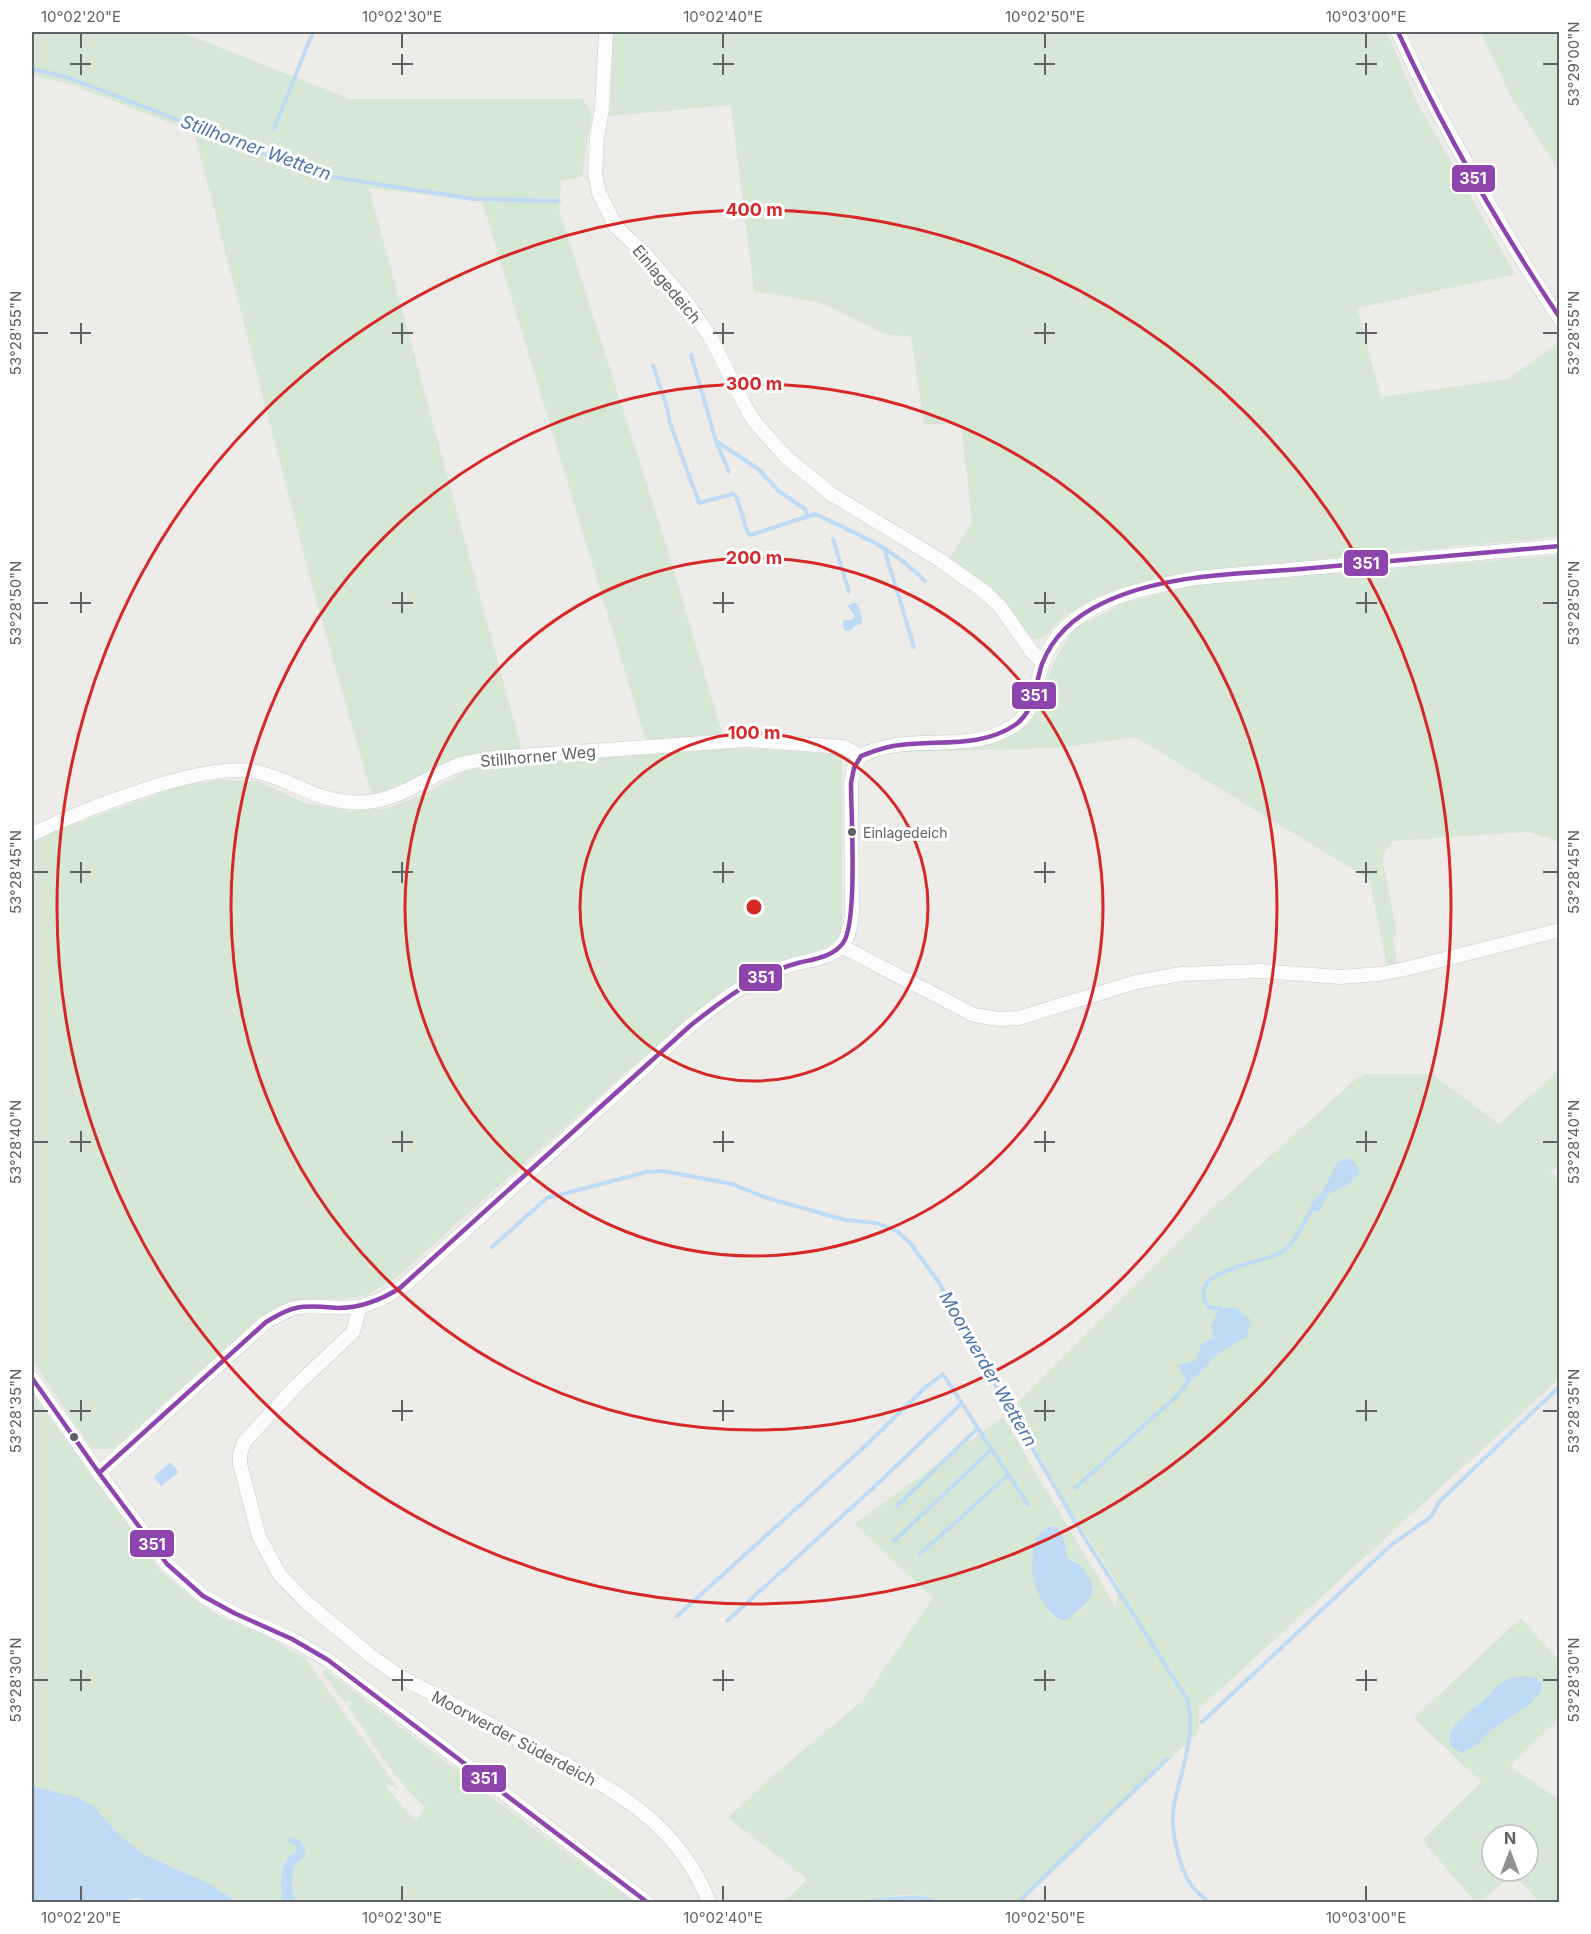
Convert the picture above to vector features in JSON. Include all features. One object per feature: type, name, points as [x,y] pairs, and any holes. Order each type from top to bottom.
[{"type":"street","name":"Einlagedeich","points":[[606,32],[602,108],[595,173],[599,193],[616,227],[645,254],[692,309],[711,338],[744,404],[760,428],[786,457],[831,494],[940,560],[986,593],[1001,608],[1032,652],[1043,662]]},
{"type":"street","points":[[1398,32],[1470,170],[1513,246],[1560,319]]},
{"type":"street","points":[[99,1473],[266,1322],[295,1308],[311,1306],[345,1308],[375,1302],[406,1284],[602,1105],[725,997],[755,979],[787,966],[828,955],[841,946],[849,932],[852,915],[851,783],[854,768],[861,756],[874,749],[890,746],[962,742],[993,736],[1016,724],[1029,711],[1043,662],[1054,641],[1079,616],[1095,606],[1124,595],[1196,578],[1560,546]]},
{"type":"street","name":"Stillhorner Weg","points":[[32,834],[55,823],[158,786],[222,771],[258,772],[312,794],[351,803],[383,800],[467,762],[492,758],[747,740],[844,747],[861,756]]},
{"type":"street","points":[[841,946],[974,1015],[999,1019],[1019,1018],[1136,982],[1181,974],[1261,971],[1340,977],[1380,974],[1560,930]]},
{"type":"street","name":"Moorwerder Süderdeich","points":[[360,1306],[353,1332],[297,1385],[244,1442],[240,1455],[240,1464],[260,1536],[279,1574],[306,1602],[372,1657],[401,1677],[595,1780],[637,1807],[657,1825],[687,1860],[709,1902]]},
{"type":"street","points":[[32,1378],[167,1564],[203,1596],[234,1613],[292,1639],[328,1660],[647,1902]]},
{"type":"green space","points":[[32,32],[181,32],[351,99],[582,99],[592,112],[582,177],[561,181],[559,209],[665,541],[723,736],[646,741],[482,201],[369,188],[522,750],[453,761],[372,797],[311,582],[194,132],[67,83],[32,76]]},
{"type":"green space","points":[[613,32],[1387,32],[1416,100],[1515,274],[1357,308],[1381,397],[1508,379],[1559,342],[1559,537],[1195,571],[1121,588],[1066,615],[1043,638],[1033,639],[1004,602],[949,558],[972,523],[961,424],[924,424],[911,337],[884,334],[819,302],[754,291],[731,105],[610,116]]},
{"type":"green space","points":[[1480,32],[1559,32],[1559,171],[1512,98]]},
{"type":"green space","points":[[1559,555],[1559,843],[1527,832],[1394,841],[1382,856],[1397,933],[1393,938],[1397,964],[1387,966],[1369,879],[1135,737],[1058,748],[900,752],[993,743],[1033,716],[1054,661],[1074,628],[1127,602],[1197,585]]},
{"type":"green space","points":[[727,747],[842,754],[842,926],[838,937],[828,947],[751,972],[721,992],[640,1060],[396,1278],[368,1295],[339,1300],[310,1299],[281,1307],[261,1317],[113,1449],[92,1449],[32,1360],[32,842],[58,830],[179,786],[219,780],[258,781],[305,803],[351,811],[389,808],[428,792],[465,771],[508,762]]},
{"type":"green space","points":[[1559,1070],[1559,1163],[1551,1173],[1560,1181],[1559,1379],[1199,1709],[1199,1732],[1021,1902],[936,1902],[928,1897],[908,1895],[845,1903],[784,1902],[807,1879],[728,1818],[763,1784],[862,1701],[933,1598],[854,1524],[1003,1417],[1115,1606],[1120,1588],[1070,1509],[1012,1408],[1216,1205],[1357,1078],[1366,1074],[1432,1074],[1499,1124]],"holes":[[[1051,1526],[1067,1557],[1077,1562],[1084,1607],[1066,1620],[1057,1620],[1051,1614],[1033,1577],[1034,1551],[1041,1532]]]},
{"type":"green space","points":[[32,1393],[160,1570],[199,1603],[221,1617],[271,1638],[305,1658],[400,1791],[388,1784],[386,1787],[411,1816],[416,1820],[425,1807],[413,1796],[384,1759],[348,1706],[352,1704],[349,1700],[345,1703],[322,1672],[325,1669],[510,1811],[634,1902],[295,1902],[292,1888],[293,1875],[296,1863],[304,1857],[305,1848],[291,1844],[296,1846],[296,1853],[286,1861],[282,1874],[283,1902],[238,1902],[208,1883],[143,1854],[120,1835],[91,1804],[76,1797],[32,1786]]},
{"type":"green space","points":[[1521,1618],[1559,1661],[1559,1719],[1510,1766],[1559,1800],[1559,1902],[1539,1902],[1521,1883],[1540,1883],[1540,1823],[1480,1823],[1480,1883],[1502,1883],[1479,1902],[1475,1902],[1422,1840],[1481,1782],[1414,1718]],"holes":[[[1487,1698],[1528,1706],[1490,1731],[1478,1744],[1463,1753],[1473,1708]]]},
{"type":"water","points":[[856,603],[861,612],[862,624],[850,631],[844,630],[843,622],[855,617],[848,606]]},
{"type":"water","points":[[1347,1158],[1355,1162],[1360,1171],[1347,1185],[1328,1194],[1320,1211],[1310,1212],[1311,1204],[1323,1191],[1337,1162]]},
{"type":"water","points":[[1219,1308],[1236,1308],[1251,1320],[1247,1336],[1218,1354],[1198,1375],[1187,1382],[1178,1365],[1196,1360],[1201,1345],[1214,1337],[1211,1327]]},
{"type":"water","points":[[170,1462],[179,1472],[161,1486],[154,1478]]},
{"type":"water","points":[[1051,1526],[1058,1527],[1064,1539],[1067,1557],[1080,1565],[1091,1583],[1091,1597],[1087,1603],[1066,1620],[1054,1616],[1049,1611],[1040,1597],[1033,1577],[1032,1561],[1035,1543],[1039,1534]]},
{"type":"water","points":[[1525,1676],[1537,1678],[1542,1686],[1540,1693],[1528,1706],[1490,1731],[1478,1744],[1463,1753],[1453,1747],[1449,1741],[1450,1733],[1462,1717],[1502,1682]]},
{"type":"water","points":[[32,1786],[76,1797],[91,1804],[120,1835],[143,1854],[208,1883],[238,1902],[147,1901],[137,1898],[117,1902],[32,1902]]},
{"type":"water","points":[[290,1838],[296,1838],[299,1841],[304,1847],[305,1854],[296,1863],[293,1875],[292,1888],[295,1902],[283,1902],[281,1881],[283,1867],[290,1856],[296,1852],[296,1846],[288,1842]]},
{"type":"water","points":[[926,1897],[936,1902],[855,1902],[877,1898]]},
{"type":"waterway","points":[[274,128],[313,32]]},
{"type":"waterway","name":"Stillhorner Wettern","points":[[32,69],[67,77],[320,175],[473,199],[559,201]]},
{"type":"waterway","points":[[691,355],[716,441],[729,472]]},
{"type":"waterway","points":[[653,366],[670,423],[699,503],[733,494],[736,496],[748,533],[751,535],[815,514],[887,550],[925,581]]},
{"type":"waterway","points":[[716,441],[757,468],[780,492],[805,509],[807,515]]},
{"type":"waterway","points":[[833,539],[849,592]]},
{"type":"waterway","points":[[884,548],[914,647]]},
{"type":"waterway","name":"Moorwerder Wettern","points":[[492,1247],[547,1198],[647,1172],[663,1171],[732,1184],[764,1197],[846,1220],[877,1223],[897,1231],[911,1244],[939,1283],[1084,1537],[1187,1699],[1190,1712],[1189,1739],[1174,1805],[1174,1836],[1187,1878],[1195,1890],[1208,1902]]},
{"type":"waterway","points":[[1222,1312],[1219,1308],[1209,1307],[1203,1295],[1206,1285],[1228,1270],[1280,1253],[1294,1240],[1310,1212]]},
{"type":"waterway","points":[[677,1616],[861,1450],[926,1387],[943,1374],[1028,1505]]},
{"type":"waterway","points":[[1075,1488],[1179,1394],[1190,1379]]},
{"type":"waterway","points":[[1202,1722],[1391,1545],[1431,1517],[1439,1502],[1560,1386]]},
{"type":"waterway","points":[[727,1621],[962,1403]]},
{"type":"waterway","points":[[897,1506],[978,1428]]},
{"type":"waterway","points":[[894,1541],[992,1449]]},
{"type":"waterway","points":[[920,1554],[1008,1475]]},
{"type":"waterway","points":[[1018,1902],[1167,1759]]},
{"type":"transit line","name":"351","points":[[1398,32],[1473,178],[1515,249],[1560,318]]},
{"type":"transit line","name":"351","points":[[861,756],[895,746],[974,740],[1002,732],[1015,725],[1027,713],[1042,664],[1059,635],[1085,613],[1128,593],[1177,581],[1227,574],[1560,546]]},
{"type":"transit line","name":"351","points":[[99,1473],[266,1322],[296,1308],[312,1306],[347,1308],[363,1305],[400,1288],[703,1015],[742,988],[769,974],[823,957],[839,948],[848,932],[851,914],[853,867],[851,783],[854,768],[861,756]]},
{"type":"transit line","name":"351","points":[[32,1378],[167,1564],[203,1596],[234,1613],[292,1639],[328,1660],[647,1902]]},
{"type":"place","name":"Einlagedeich","points":[[852,832]]}]
